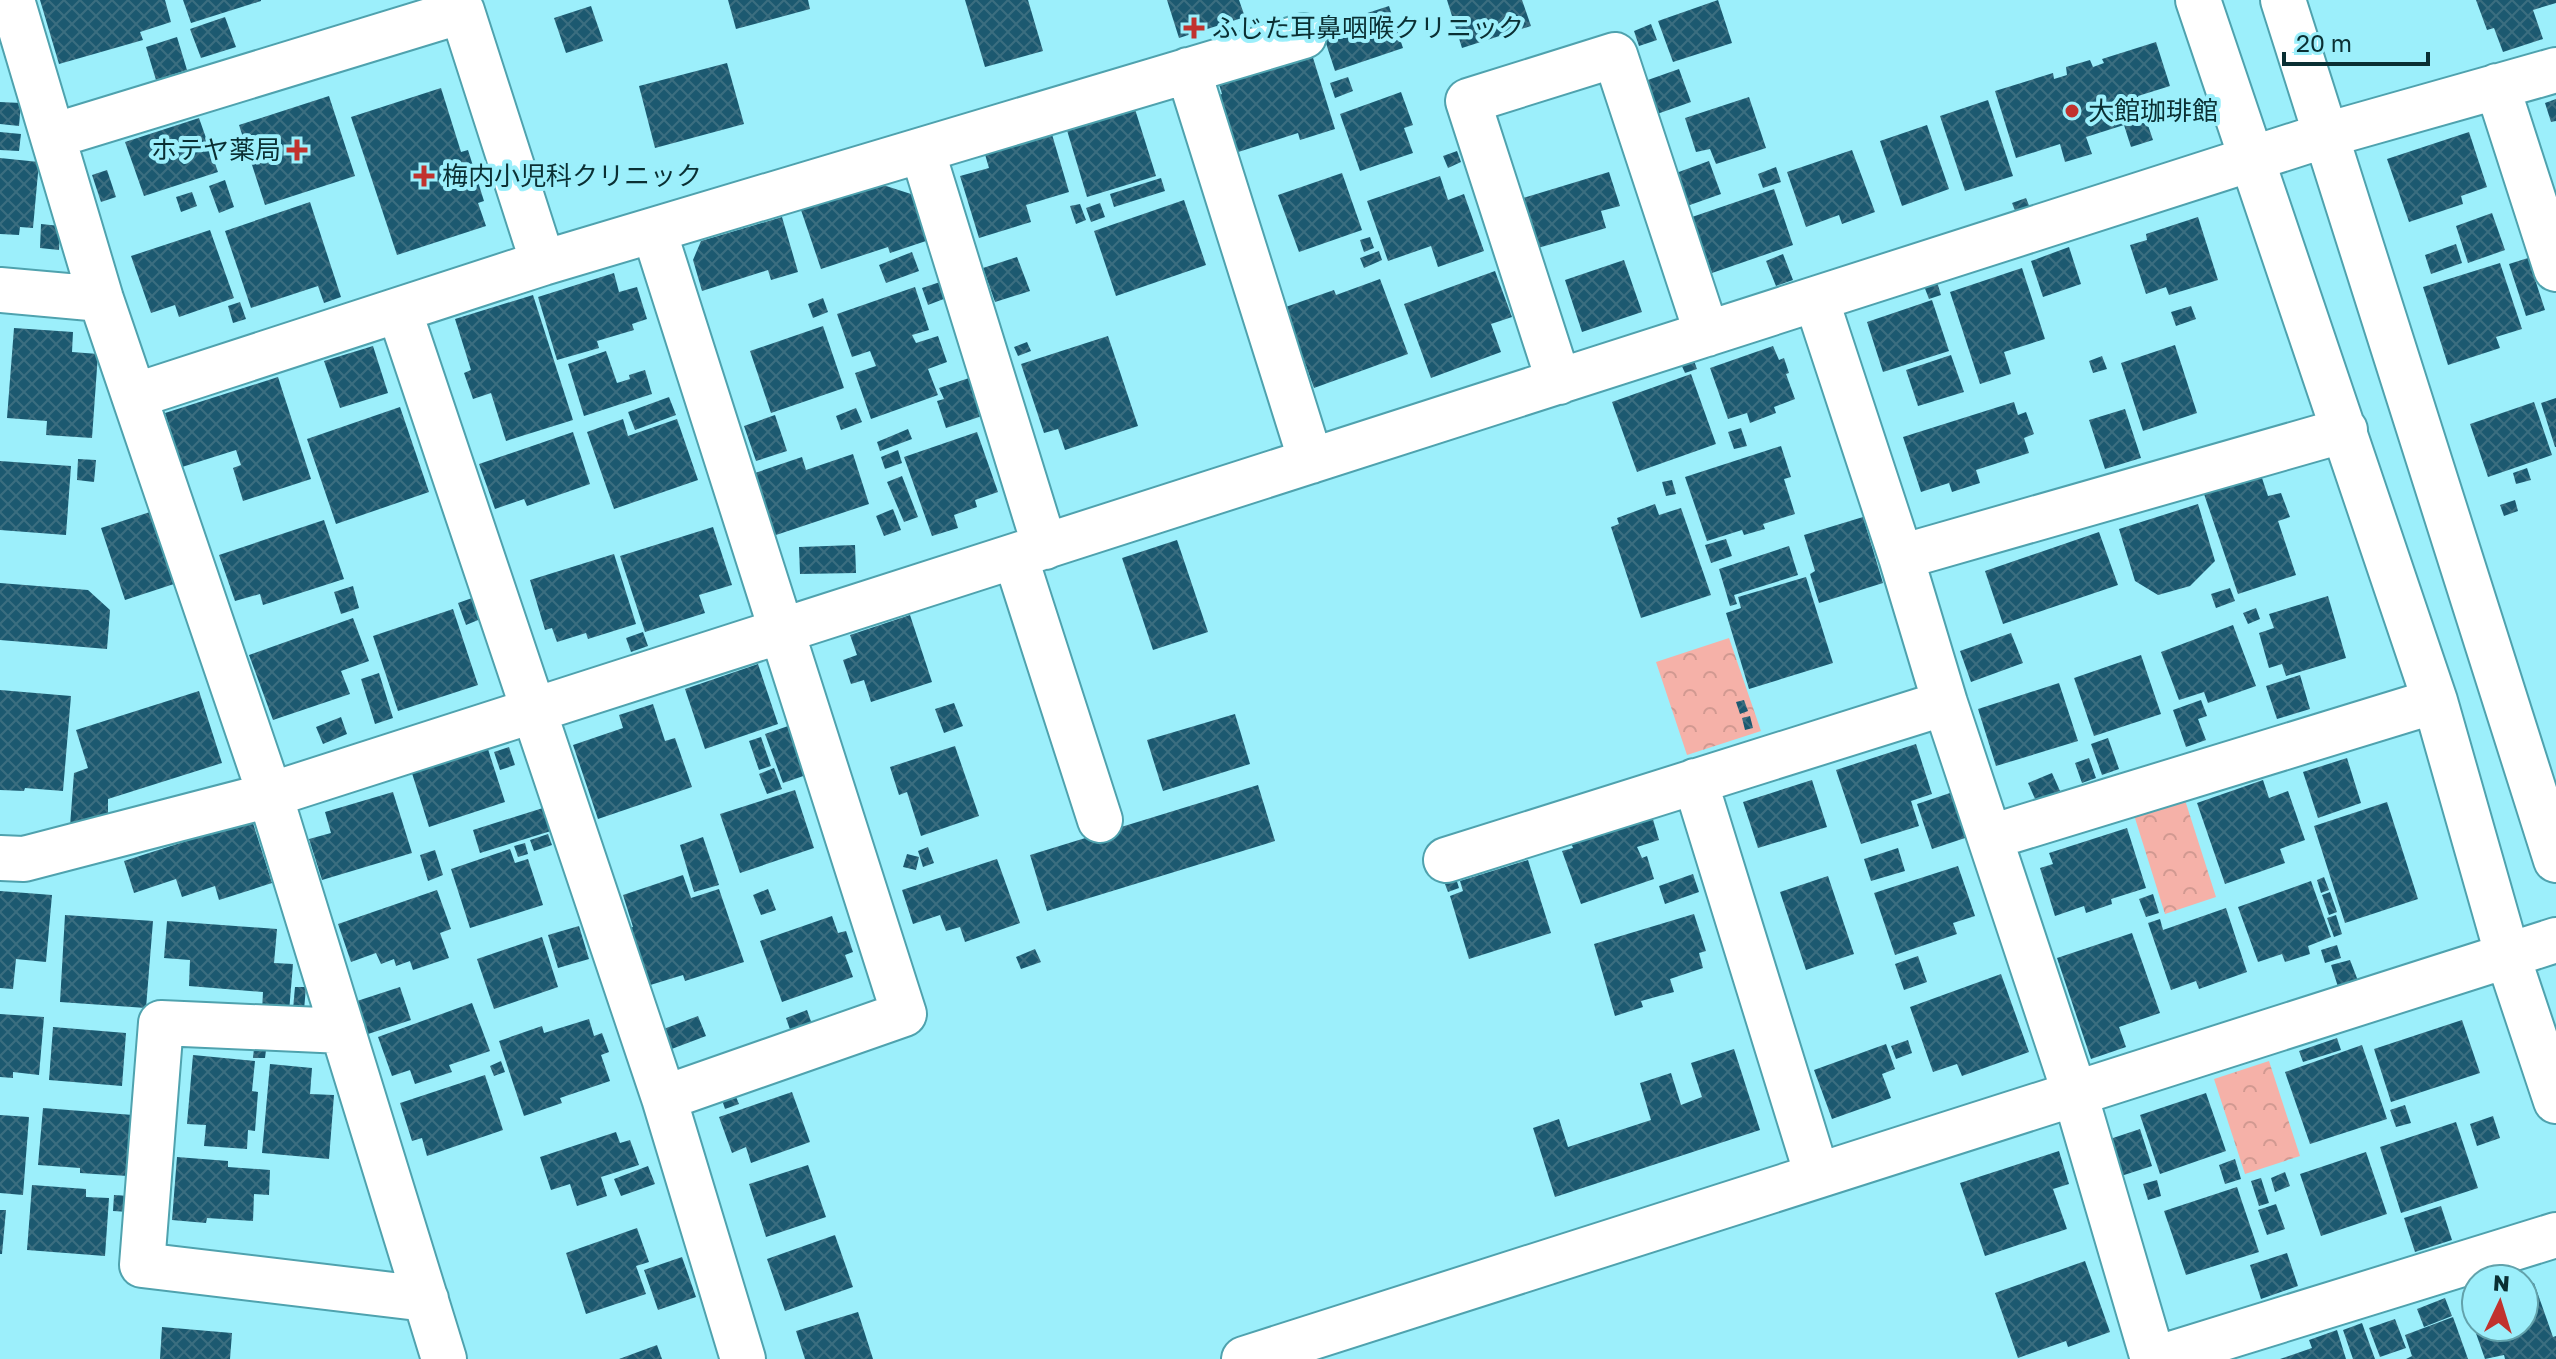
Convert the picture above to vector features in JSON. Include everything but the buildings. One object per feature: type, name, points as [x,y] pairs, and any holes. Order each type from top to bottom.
[{"type":"street","points":[[12,0],[101,299],[270,795],[444,1359]]},
{"type":"street","points":[[2198,0],[2435,701],[2508,957],[2556,1101]]},
{"type":"street","points":[[2283,0],[2556,860]]},
{"type":"street","points":[[53,136],[462,11],[543,263]]},
{"type":"street","points":[[134,396],[543,263],[1304,36]]},
{"type":"street","points":[[1559,382],[1468,101],[1615,55],[1707,334]]},
{"type":"street","points":[[1188,70],[1311,461]]},
{"type":"street","points":[[0,858],[24,859],[270,795],[2326,135],[2556,70]]},
{"type":"street","points":[[2497,86],[2556,269]]},
{"type":"street","points":[[922,150],[1100,820]]},
{"type":"street","points":[[654,231],[904,1014],[664,1098]]},
{"type":"street","points":[[0,290],[101,299]]},
{"type":"street","points":[[1816,299],[1901,557],[1945,703],[2075,1094],[2154,1359],[2556,1235]]},
{"type":"street","points":[[399,310],[664,1098],[743,1359]]},
{"type":"street","points":[[1901,557],[2345,430]]},
{"type":"street","points":[[1991,837],[2435,701]]},
{"type":"street","points":[[1446,860],[1945,703]]},
{"type":"street","points":[[1695,781],[1817,1175]]},
{"type":"street","points":[[1244,1359],[2556,940]]},
{"type":"street","points":[[343,1031],[161,1023],[142,1265],[426,1299]]},
{"type":"green space","points":[[1729,638],[1761,731],[1687,755],[1656,662]]},
{"type":"green space","points":[[2185,800],[2216,897],[2165,914],[2134,815]]},
{"type":"green space","points":[[2269,1061],[2300,1156],[2245,1174],[2214,1079]]},
{"type":"place","name":"ふじた耳鼻咽喉クリニック","points":[[1194,28]]},
{"type":"place","name":"大館珈琲館","points":[[2072,111]]},
{"type":"place","name":"ホテヤ薬局","points":[[297,150]]},
{"type":"place","name":"梅内小児科クリニック","points":[[424,176]]}]
